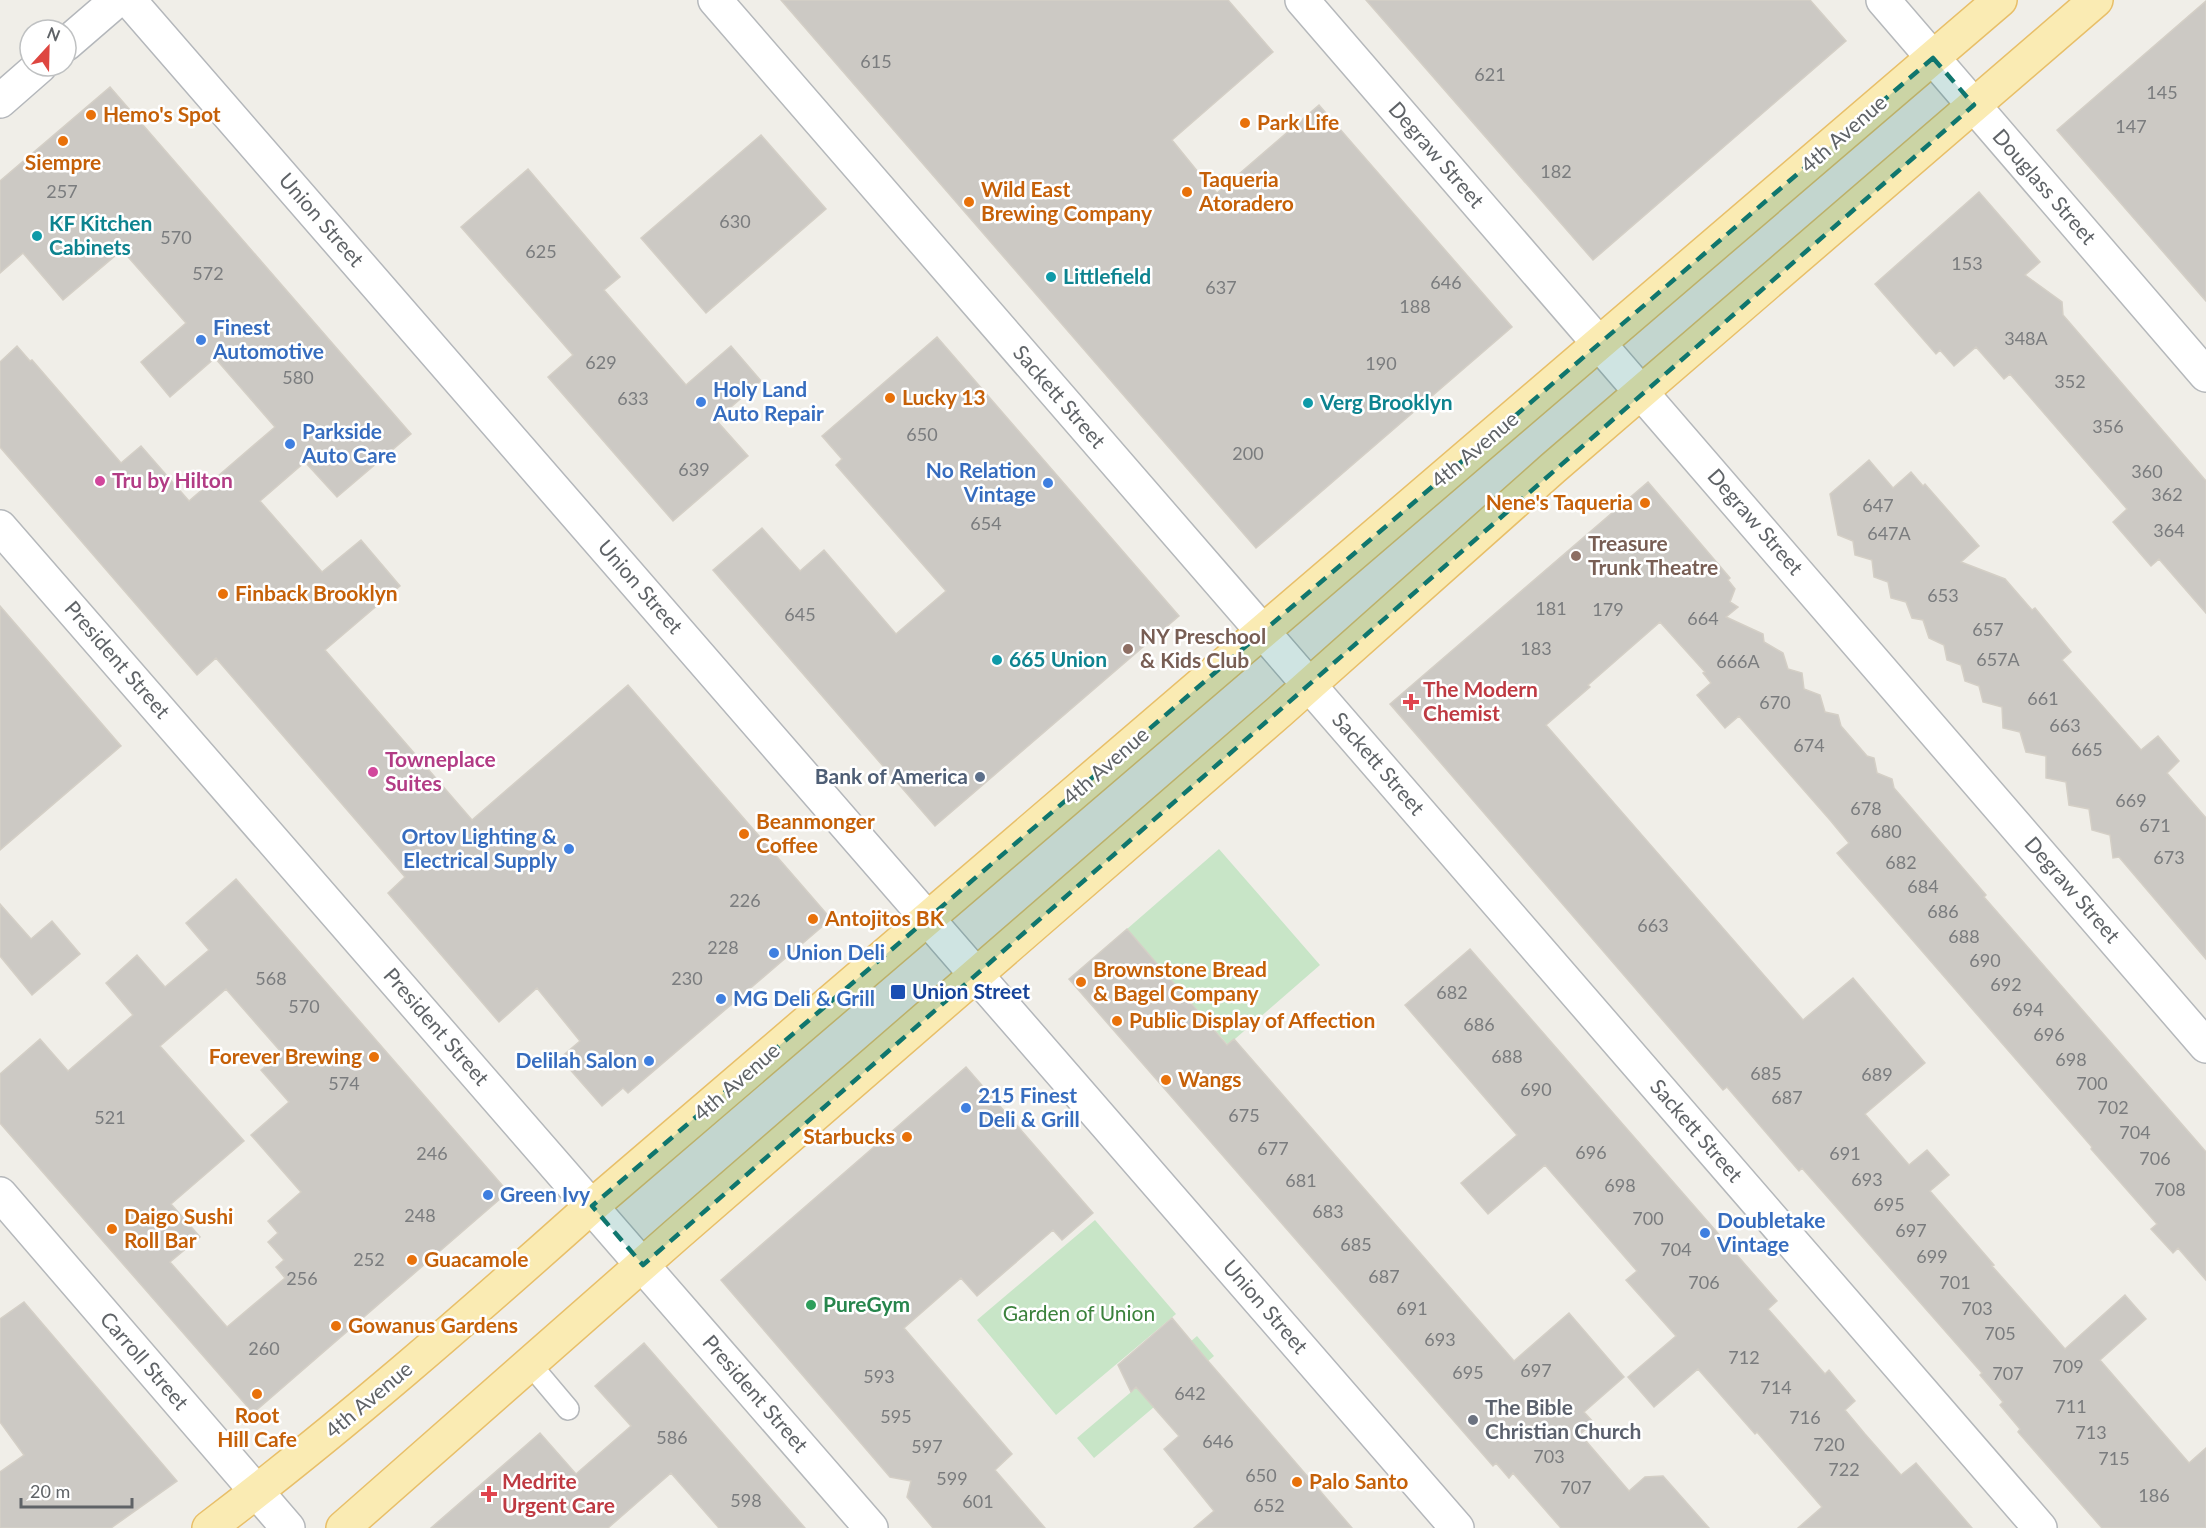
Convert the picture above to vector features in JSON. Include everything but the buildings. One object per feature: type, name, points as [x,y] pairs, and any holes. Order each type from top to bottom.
[{"type":"main road","name":"4th Avenue","points":[[210,1528],[394,1380],[592,1206],[2000,0]]},
{"type":"main road","points":[[343,1528],[1309,685],[1641,391],[2096,0]]},
{"type":"street","points":[[78,34],[117,0]]},
{"type":"street","name":"Union Street","points":[[129,0],[1457,1528]]},
{"type":"street","name":"Sackett Street","points":[[715,0],[2040,1528]]},
{"type":"street","name":"Degraw Street","points":[[1302,0],[2206,1046]]},
{"type":"street","name":"Douglass Street","points":[[1883,0],[2206,375]]},
{"type":"street","points":[[0,101],[26,78]]},
{"type":"street","name":"President Street","points":[[0,527],[871,1528]]},
{"type":"street","name":"Carroll Street","points":[[0,1194],[288,1528]]},
{"type":"lane","points":[[530,1364],[568,1409]]},
{"type":"highlighted area","points":[[1933,58],[1974,105],[643,1265],[592,1206]]},
{"type":"green space","points":[[1219,849],[1320,965],[1228,1045],[1127,929]]},
{"type":"green space","name":"Garden of Union","points":[[1095,1220],[1176,1314],[1056,1415],[977,1320]]},
{"type":"green space","points":[[1197,1336],[1214,1356],[1094,1458],[1077,1438]]},
{"type":"place","name":"Hemo's Spot","points":[[91,115]]},
{"type":"place","name":"Park Life","points":[[1245,123]]},
{"type":"place","name":"Siempre","points":[[63,141]]},
{"type":"place","name":"Taqueria Atoradero","points":[[1187,192]]},
{"type":"place","name":"Wild East Brewing Company","points":[[969,202]]},
{"type":"place","name":"KF Kitchen Cabinets","points":[[37,236]]},
{"type":"place","name":"Littlefield","points":[[1051,277]]},
{"type":"place","name":"Finest Automotive","points":[[201,340]]},
{"type":"place","name":"Lucky 13","points":[[890,398]]},
{"type":"place","name":"Holy Land Auto Repair","points":[[701,402]]},
{"type":"place","name":"Verg Brooklyn","points":[[1308,403]]},
{"type":"place","name":"Parkside Auto Care","points":[[290,444]]},
{"type":"place","name":"Tru by Hilton","points":[[100,481]]},
{"type":"place","name":"No Relation Vintage","points":[[1048,483]]},
{"type":"place","name":"Nene's Taqueria","points":[[1645,503]]},
{"type":"place","name":"Treasure Trunk Theatre","points":[[1576,556]]},
{"type":"place","name":"Finback Brooklyn","points":[[223,594]]},
{"type":"place","name":"NY Preschool & Kids Club","points":[[1128,649]]},
{"type":"place","name":"665 Union","points":[[997,660]]},
{"type":"place","name":"The Modern Chemist","points":[[1411,702]]},
{"type":"place","name":"Towneplace Suites","points":[[373,772]]},
{"type":"place","name":"Bank of America","points":[[980,777]]},
{"type":"place","name":"Beanmonger Coffee","points":[[744,834]]},
{"type":"place","name":"Ortov Lighting & Electrical Supply","points":[[569,849]]},
{"type":"place","name":"Antojitos BK","points":[[813,919]]},
{"type":"place","name":"Union Deli","points":[[774,953]]},
{"type":"place","name":"Brownstone Bread & Bagel Company","points":[[1081,982]]},
{"type":"place","name":"Union Street","points":[[898,992]]},
{"type":"place","name":"MG Deli & Grill","points":[[721,999]]},
{"type":"place","name":"Public Display of Affection","points":[[1117,1021]]},
{"type":"place","name":"Forever Brewing","points":[[374,1057]]},
{"type":"place","name":"Delilah Salon","points":[[649,1061]]},
{"type":"place","name":"Wangs","points":[[1166,1080]]},
{"type":"place","name":"215 Finest Deli & Grill","points":[[966,1108]]},
{"type":"place","name":"Starbucks","points":[[907,1137]]},
{"type":"place","name":"Green Ivy","points":[[488,1195]]},
{"type":"place","name":"Daigo Sushi Roll Bar","points":[[112,1229]]},
{"type":"place","name":"Doubletake Vintage","points":[[1705,1233]]},
{"type":"place","name":"Guacamole","points":[[412,1260]]},
{"type":"place","name":"PureGym","points":[[811,1305]]},
{"type":"place","name":"Gowanus Gardens","points":[[336,1326]]},
{"type":"place","name":"Root Hill Cafe","points":[[257,1394]]},
{"type":"place","name":"The Bible Christian Church","points":[[1473,1420]]},
{"type":"place","name":"Palo Santo","points":[[1297,1482]]},
{"type":"place","name":"Medrite Urgent Care","points":[[489,1494]]}]
